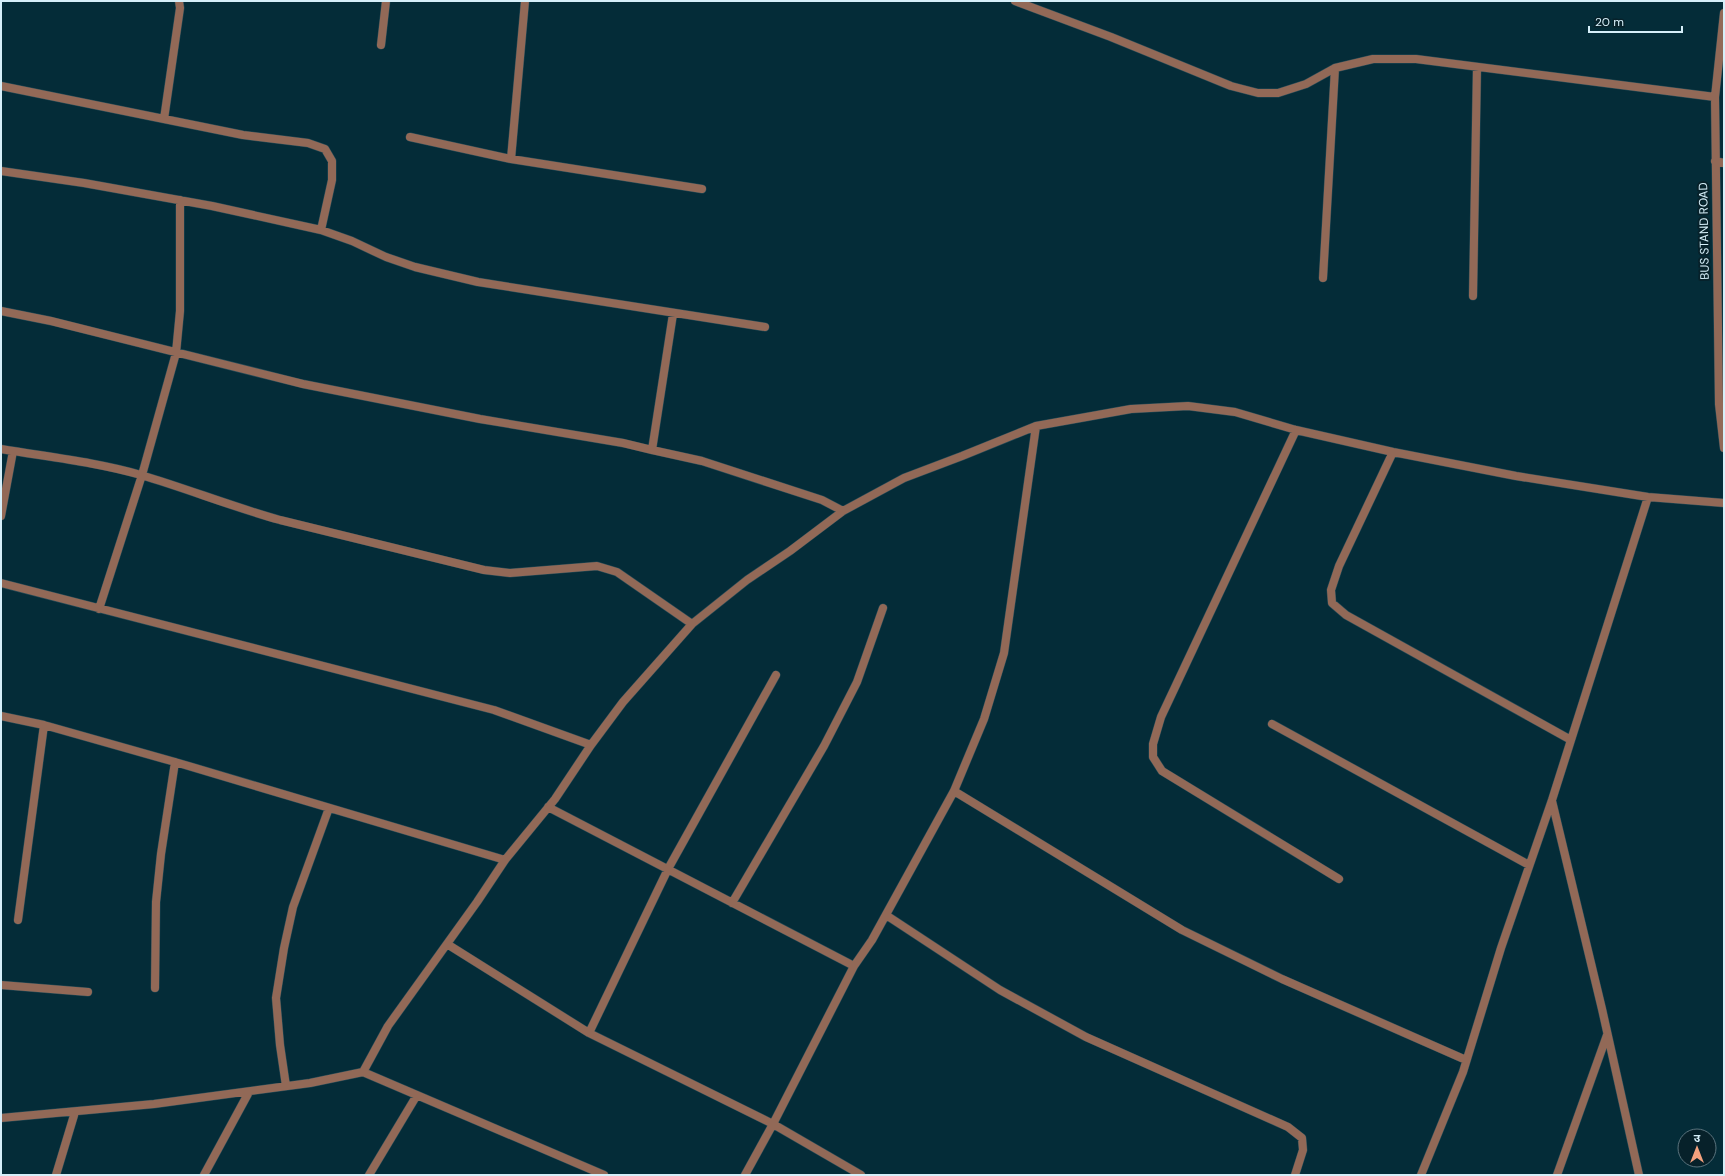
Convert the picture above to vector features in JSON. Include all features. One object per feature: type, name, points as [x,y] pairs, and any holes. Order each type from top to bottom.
[{"type":"street","points":[[164,119],[180,8],[179,1]]},
{"type":"street","points":[[381,45],[386,1]]},
{"type":"street","points":[[511,159],[525,1]]},
{"type":"street","points":[[1015,1],[1111,37],[1231,86],[1258,93],[1278,93],[1285,91],[1306,84],[1335,68],[1373,59],[1416,59],[1715,97]]},
{"type":"street","name":"BUS STAND ROAD","points":[[1724,13],[1715,97],[1719,404],[1724,448]]},
{"type":"street","points":[[1472,296],[1477,67]]},
{"type":"street","points":[[1323,278],[1335,68]]},
{"type":"street","points":[[1,86],[243,135],[308,143],[325,149],[332,161],[332,180],[321,230]]},
{"type":"street","points":[[410,137],[511,159],[702,189]]},
{"type":"street","points":[[1715,161],[1724,163]]},
{"type":"street","points":[[1,171],[84,183],[180,200],[321,230],[352,241],[386,257],[414,267],[478,282],[673,314],[765,327]]},
{"type":"street","points":[[99,609],[142,475],[176,353],[180,310],[180,200]]},
{"type":"street","points":[[1,311],[51,321],[303,384],[480,419],[623,443],[709,464],[822,500],[843,511]]},
{"type":"street","points":[[652,450],[673,314]]},
{"type":"street","points":[[363,1072],[388,1026],[505,860],[548,807],[623,702],[692,624],[747,580],[790,551],[843,511],[904,478],[1036,426],[1131,409],[1188,406],[1235,412],[1296,430],[1393,452],[1516,476],[1648,497],[1724,503]]},
{"type":"street","points":[[745,1175],[773,1124],[854,966],[872,940],[954,791],[984,719],[1004,653],[1036,426]]},
{"type":"street","points":[[1296,430],[1161,717],[1153,744],[1153,757],[1162,772],[1339,879]]},
{"type":"street","points":[[1,449],[100,464],[142,475],[250,512],[484,570],[510,572],[597,566],[617,572],[692,624]]},
{"type":"street","points":[[1,516],[13,451]]},
{"type":"street","points":[[1393,452],[1339,566],[1332,590],[1332,603],[1346,615],[1571,740]]},
{"type":"street","points":[[1421,1175],[1466,1060],[1552,800],[1648,497]]},
{"type":"street","points":[[1,583],[494,710],[591,745]]},
{"type":"street","points":[[732,903],[824,746],[853,689],[883,608]]},
{"type":"street","points":[[589,1033],[668,869],[776,675]]},
{"type":"street","points":[[1,716],[44,725],[175,762],[505,860]]},
{"type":"street","points":[[1272,724],[1530,864]]},
{"type":"street","points":[[18,920],[44,725]]},
{"type":"street","points":[[155,988],[156,902],[161,854],[175,762]]},
{"type":"street","points":[[954,791],[1182,930],[1282,979],[1466,1060]]},
{"type":"street","points":[[1552,800],[1608,1035],[1639,1175]]},
{"type":"street","points":[[548,807],[854,966]]},
{"type":"street","points":[[286,1086],[280,1045],[276,998],[284,948],[293,907],[329,808]]},
{"type":"street","points":[[886,915],[1000,990],[1086,1037],[1288,1127],[1302,1138],[1303,1150],[1295,1175]]},
{"type":"street","points":[[447,944],[589,1033],[773,1124],[861,1175]]},
{"type":"street","points":[[1,985],[88,992]]},
{"type":"street","points":[[1557,1175],[1608,1035]]},
{"type":"street","points":[[1,1118],[154,1104],[249,1092],[338,1078],[363,1072],[604,1175]]},
{"type":"street","points":[[204,1175],[249,1092]]},
{"type":"street","points":[[369,1175],[417,1095]]},
{"type":"street","points":[[56,1175],[75,1112]]}]
